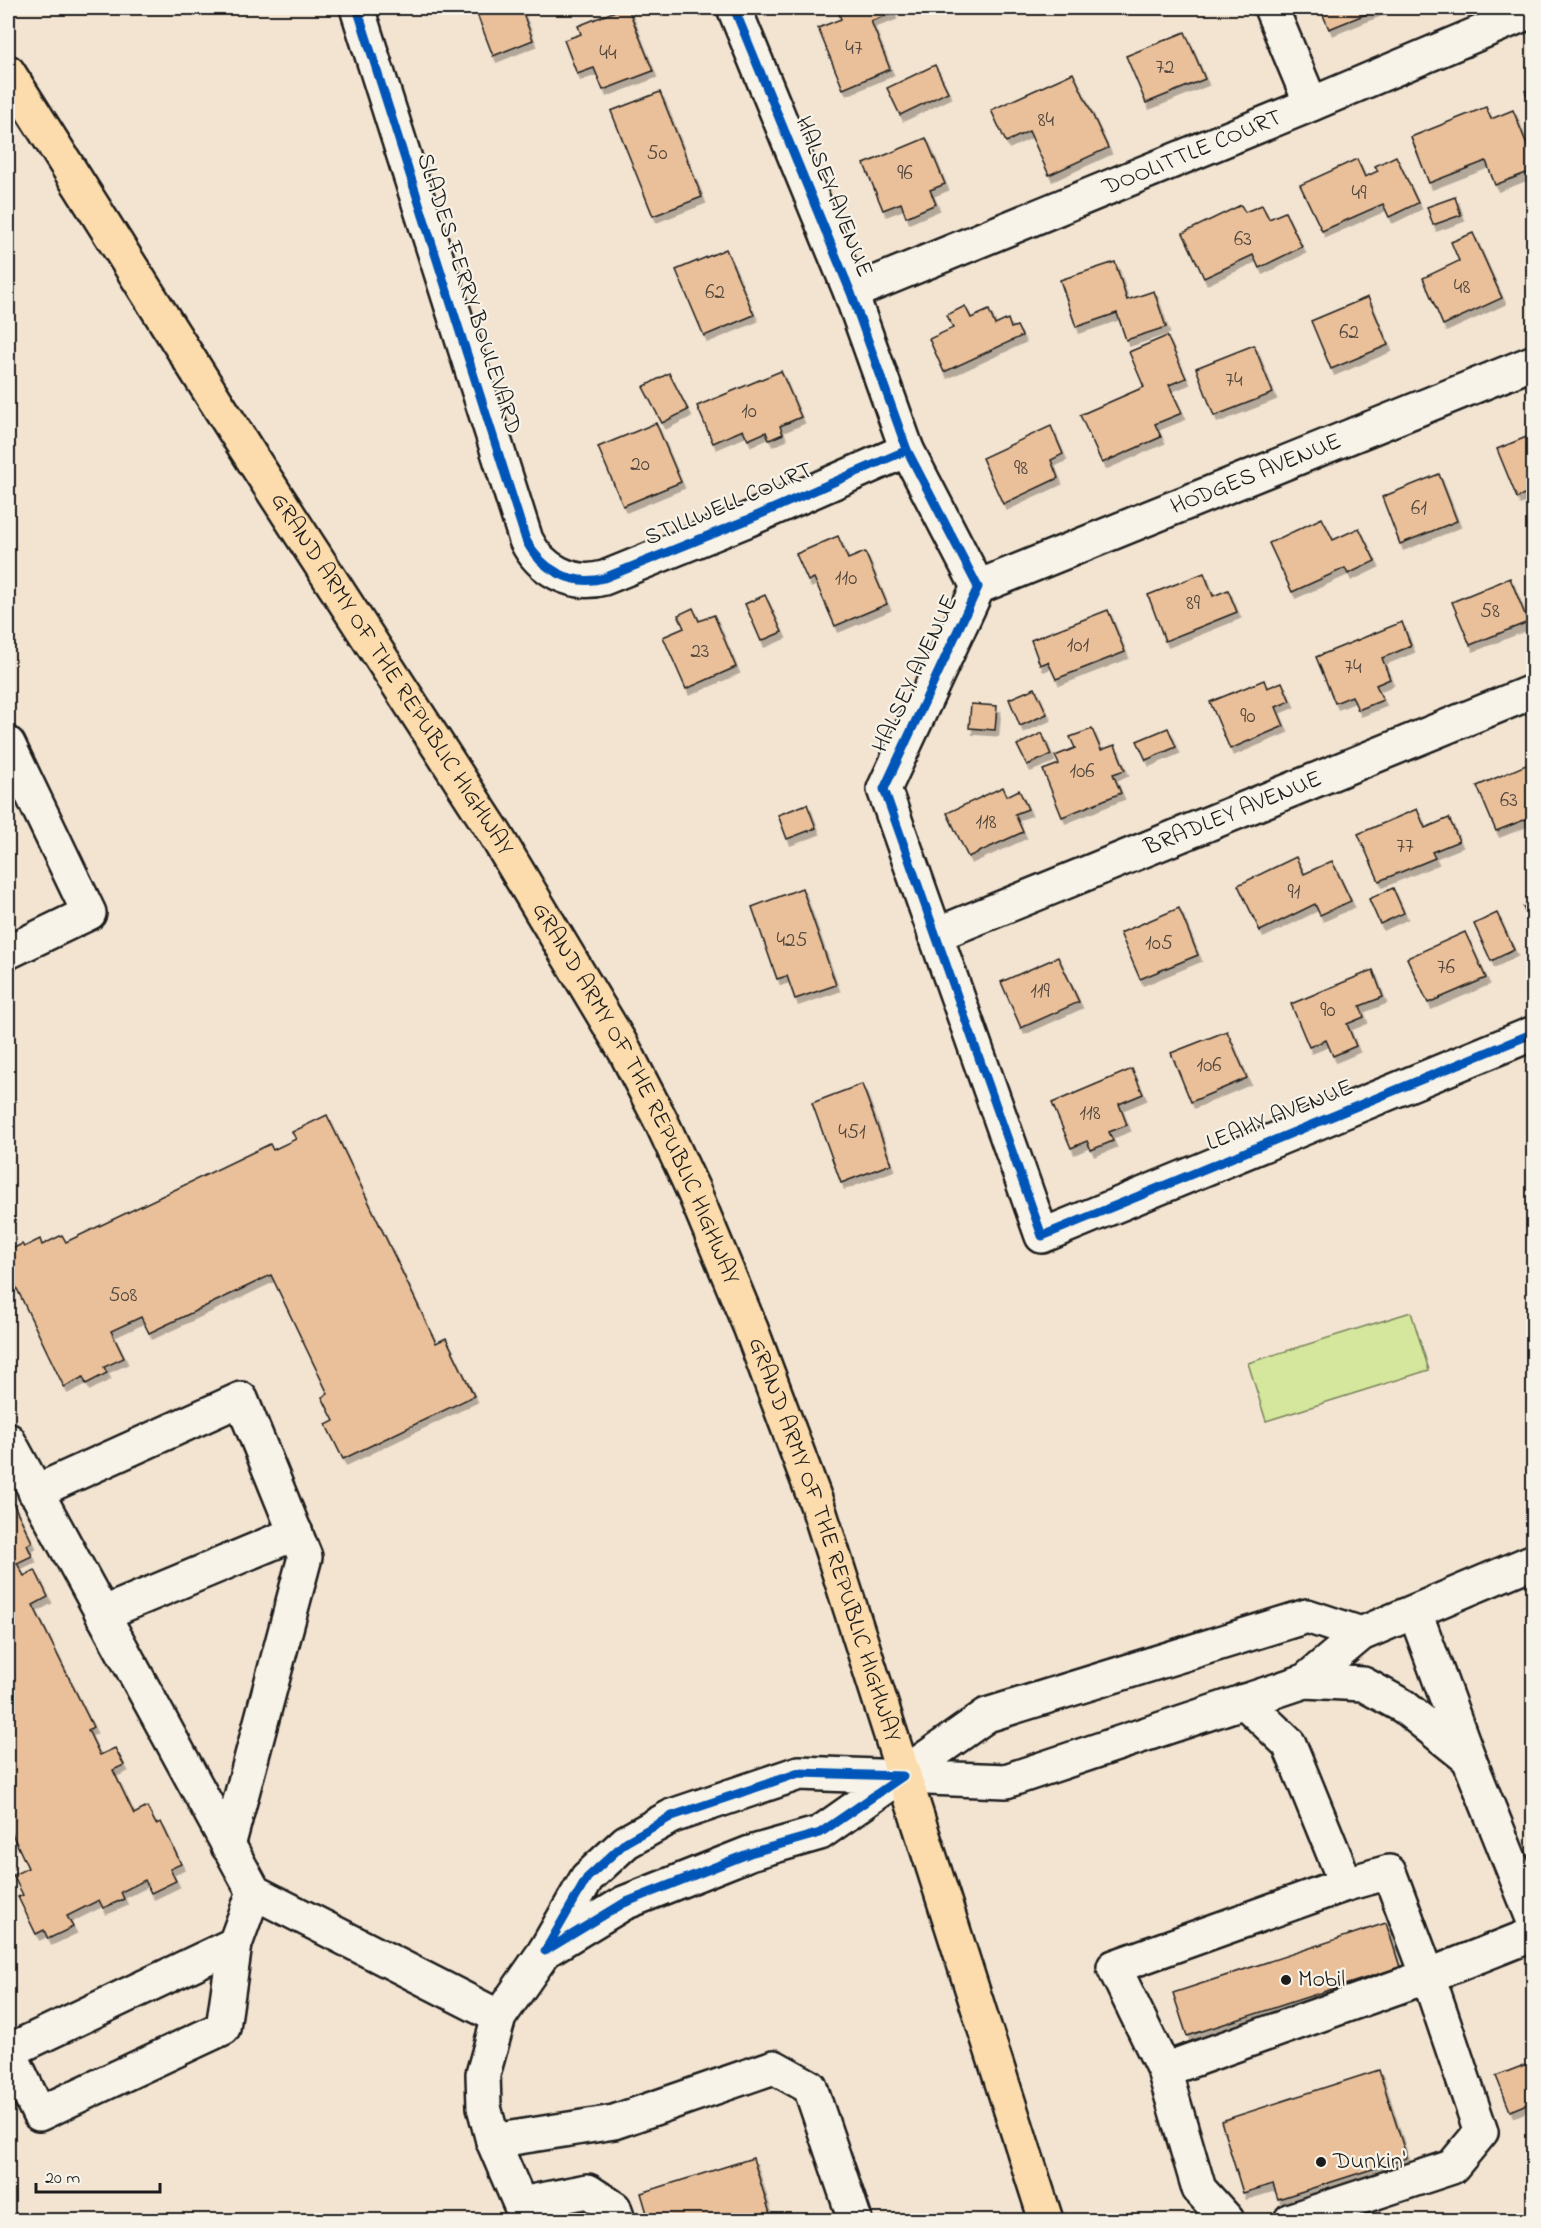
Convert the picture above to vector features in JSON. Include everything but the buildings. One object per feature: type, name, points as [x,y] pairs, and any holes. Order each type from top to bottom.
[{"type":"main road","name":"GRAND ARMY OF THE REPUBLIC HIGHWAY","points":[[8,72],[246,449],[495,834],[625,1051],[661,1121],[694,1192],[751,1329],[795,1444],[842,1580],[1046,2220]]},
{"type":"street","name":"SLADES FERRY BOULEVARD","points":[[357,8],[526,540],[536,558],[564,576]]},
{"type":"street","name":"HALSEY AVENUE","points":[[734,8],[851,294],[907,450],[978,586],[884,789],[1042,1236]]},
{"type":"street","points":[[1271,8],[1311,104]]},
{"type":"street","name":"DOOLITTLE COURT","points":[[851,294],[1533,10]]},
{"type":"street","name":"HODGES AVENUE","points":[[978,586],[1533,362]]},
{"type":"street","name":"STILLWELL COURT","points":[[564,576],[584,581],[604,578],[747,520],[907,450]]},
{"type":"street","name":"BRADLEY AVENUE","points":[[935,935],[1533,691]]},
{"type":"street","points":[[8,744],[89,913],[8,952]]},
{"type":"street","name":"LEAHY AVENUE","points":[[1042,1236],[1533,1033]]},
{"type":"street","points":[[35,1492],[241,1399],[305,1557],[228,1846]]},
{"type":"street","points":[[8,1440],[254,1892],[499,2017]]},
{"type":"street","points":[[102,1614],[296,1533]]},
{"type":"street","points":[[1305,1681],[1361,1634],[1533,1561]]},
{"type":"street","points":[[1414,1612],[1533,1921]]},
{"type":"street","points":[[545,1951],[624,1903],[750,1853],[820,1833],[987,1715],[1306,1616],[1361,1634]]},
{"type":"street","points":[[618,2220],[614,2208],[588,2191],[524,2212],[493,2140],[484,2107],[483,2074],[499,2017],[545,1951],[587,1878],[626,1842],[672,1816],[799,1773],[1006,1781],[1305,1681],[1363,1684],[1403,1706],[1469,1759]]},
{"type":"street","points":[[1244,1701],[1289,1744],[1347,1884]]},
{"type":"street","points":[[1227,2220],[1199,2189],[1164,2070],[1114,1967],[1347,1884],[1389,1872],[1428,1976],[1481,2132],[1452,2168],[1291,2220]]},
{"type":"street","points":[[235,1944],[8,2050],[39,2114],[223,2028],[235,1944],[254,1892]]},
{"type":"street","points":[[1164,2070],[1428,1976],[1533,1934]]},
{"type":"street","points":[[493,2140],[614,2122],[774,2067],[810,2088],[855,2220]]},
{"type":"green space","points":[[1411,1312],[1429,1370],[1266,1421],[1248,1363]]},
{"type":"cycle path","points":[[357,8],[526,540],[548,567],[569,578],[580,580],[604,578],[747,520],[907,450]]},
{"type":"cycle path","points":[[734,8],[851,293],[907,450],[978,587],[884,789],[1042,1236],[1534,1033]]},
{"type":"cycle path","points":[[799,1773],[903,1776],[820,1833],[750,1853],[624,1903],[545,1951],[587,1878],[626,1842],[672,1816],[799,1773]]},
{"type":"place","name":"Mobil","points":[[1286,1980]]},
{"type":"place","name":"Dunkin'","points":[[1321,2162]]}]
